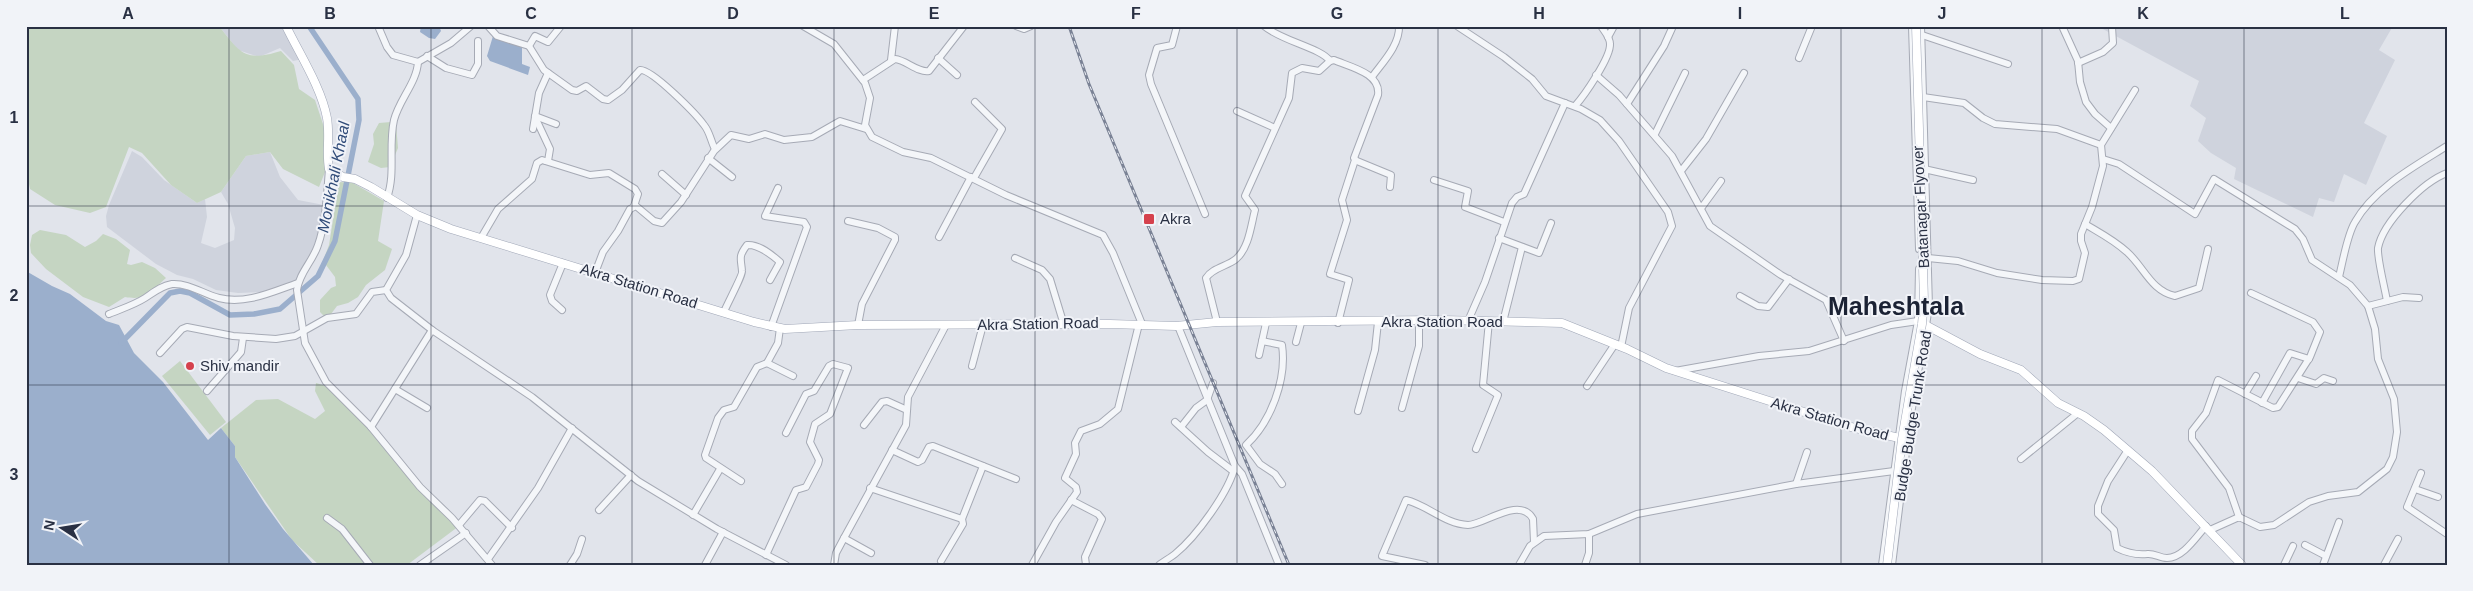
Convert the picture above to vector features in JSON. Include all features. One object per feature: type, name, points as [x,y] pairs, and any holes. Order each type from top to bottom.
[{"type":"main road","points":[[286,26],[313,81],[326,115],[329,129],[329,169]]},
{"type":"main road","name":"Batanagar Flyover","points":[[1887,565],[1902,439],[1922,324],[1924,301],[1916,26]]},
{"type":"main road","name":"Akra Station Road","points":[[329,169],[344,177],[355,180],[417,215],[481,238],[771,327],[1140,324],[1178,326],[1217,322],[1490,321],[1562,323],[1618,345],[1674,371],[1851,427],[1908,440]]},
{"type":"main road","points":[[1918,321],[1980,354],[2021,370],[2058,403],[2078,413],[2128,450],[2152,471],[2242,565]]},
{"type":"street","points":[[378,26],[387,47],[393,55],[418,62]]},
{"type":"street","points":[[387,198],[392,181],[391,133],[394,119],[418,62],[451,43],[471,26]]},
{"type":"street","points":[[488,26],[497,36],[529,46],[548,73],[575,91],[586,86],[603,99],[610,99],[637,72],[644,70],[658,79],[704,124],[715,149]]},
{"type":"street","points":[[529,46],[533,37],[548,42],[560,26]]},
{"type":"street","points":[[803,26],[834,44],[863,80],[870,92],[866,129]]},
{"type":"street","points":[[891,60],[895,26]]},
{"type":"street","points":[[863,80],[891,60],[906,61],[926,72],[964,26]]},
{"type":"street","points":[[1016,26],[1024,29],[1031,26]]},
{"type":"street","points":[[1177,26],[1172,45],[1157,48],[1150,79],[1205,214]]},
{"type":"street","points":[[1264,26],[1285,40],[1319,51],[1330,61],[1372,77],[1377,82],[1378,95],[1342,200],[1347,220],[1330,274],[1349,280],[1338,323]]},
{"type":"street","points":[[1372,77],[1393,45],[1398,35],[1399,26]]},
{"type":"street","points":[[1457,26],[1504,57],[1532,79],[1546,96],[1575,106],[1600,120],[1619,141],[1673,222],[1629,308],[1618,345],[1587,386]]},
{"type":"street","points":[[1575,106],[1596,75],[1610,46],[1608,38],[1600,26]]},
{"type":"street","points":[[1608,38],[1614,26]]},
{"type":"street","points":[[1627,104],[1664,46],[1673,26]]},
{"type":"street","points":[[1799,58],[1812,26]]},
{"type":"street","name":"Budge Budge Trunk Road","points":[[1882,565],[1898,438],[1918,321],[1920,273],[1912,26]]},
{"type":"street","name":"Budge Budge Trunk Road","points":[[1892,565],[1904,464],[1927,325],[1928,258],[1921,26]]},
{"type":"street","points":[[2062,26],[2078,63],[2080,82],[2086,102],[2095,114],[2111,128]]},
{"type":"street","points":[[2078,63],[2103,52],[2113,43],[2112,26]]},
{"type":"street","points":[[1922,35],[2008,64]]},
{"type":"street","points":[[427,56],[446,68],[472,75],[478,62],[478,41]]},
{"type":"street","points":[[938,58],[957,75]]},
{"type":"street","points":[[1217,322],[1206,278],[1236,259],[1247,240],[1254,210],[1245,196],[1289,98],[1292,73],[1302,68],[1319,70],[1330,61]]},
{"type":"street","points":[[533,129],[539,93],[548,73]]},
{"type":"street","points":[[1655,134],[1685,73]]},
{"type":"street","points":[[1681,171],[1706,139],[1744,73]]},
{"type":"street","points":[[1596,75],[1655,134],[1681,171],[1714,230],[1789,279],[1826,300],[1844,341]]},
{"type":"street","points":[[1928,258],[1958,260],[2002,274],[2042,280],[2075,281],[2080,278],[2084,258],[2080,238],[2101,175],[2103,159],[2101,145],[2135,90]]},
{"type":"street","points":[[1923,97],[1964,103],[1983,118],[1995,124],[2057,129],[2101,145]]},
{"type":"street","points":[[939,237],[1002,128],[976,102]]},
{"type":"street","points":[[1468,321],[1514,199],[1524,194],[1565,103]]},
{"type":"street","points":[[1237,111],[1275,128]]},
{"type":"street","points":[[535,116],[556,124]]},
{"type":"street","points":[[535,116],[550,149],[548,161],[546,160]]},
{"type":"street","points":[[634,206],[660,223],[675,210],[715,149],[734,135],[748,140],[765,134],[784,140],[812,137],[840,121],[866,129],[872,137],[903,152],[932,158],[1006,195],[1103,235],[1113,253],[1140,324],[1118,408],[1100,424],[1081,431],[1075,443],[1076,454],[1065,478],[1078,489],[1056,522],[1032,565]]},
{"type":"street","points":[[2339,277],[2355,222],[2377,195],[2408,171],[2447,146]]},
{"type":"street","points":[[708,158],[732,177]]},
{"type":"street","points":[[2103,159],[2119,164],[2195,214],[2214,179],[2295,229],[2303,239],[2312,260],[2339,277],[2359,293],[2368,306],[2375,329],[2378,359],[2396,408],[2397,432],[2391,464],[2358,492],[2328,496],[2309,502],[2274,525],[2260,527],[2239,517],[2208,528],[2182,552],[2167,558],[2147,554],[2139,555],[2117,548],[2114,530],[2098,514],[2098,506],[2108,481],[2128,450]]},
{"type":"street","points":[[481,238],[498,209],[532,179],[539,161],[546,160],[590,175],[609,173],[637,192],[634,206],[624,217],[618,231],[603,252],[595,273]]},
{"type":"street","points":[[1355,160],[1391,175],[1390,187]]},
{"type":"street","points":[[329,169],[320,240],[314,256],[298,282],[297,290],[302,331],[312,358],[326,382],[371,427],[420,487],[459,525],[490,562],[538,488],[572,428]]},
{"type":"street","points":[[1924,169],[1973,180]]},
{"type":"street","points":[[2387,301],[2378,248],[2389,224],[2406,203],[2447,173]]},
{"type":"street","points":[[662,174],[686,195]]},
{"type":"street","points":[[1434,180],[1468,191],[1465,206],[1504,222]]},
{"type":"street","points":[[1702,207],[1721,181]]},
{"type":"street","points":[[771,327],[807,226],[804,222],[765,216],[778,188]]},
{"type":"street","points":[[386,290],[406,255],[417,215]]},
{"type":"street","points":[[848,221],[878,228],[895,237],[862,304],[858,325]]},
{"type":"street","points":[[1499,238],[1538,253],[1551,223]]},
{"type":"street","points":[[2085,224],[2115,241],[2136,260],[2150,282],[2175,296],[2199,288],[2208,249]]},
{"type":"street","points":[[724,312],[728,299],[742,274],[740,258],[747,245],[754,245],[762,249],[780,262],[770,280]]},
{"type":"street","points":[[1503,322],[1522,247]]},
{"type":"street","points":[[1015,258],[1042,270],[1050,279],[1064,325]]},
{"type":"street","points":[[562,310],[552,301],[550,295],[563,263]]},
{"type":"street","points":[[1740,296],[1758,306],[1768,307],[1789,279]]},
{"type":"street","points":[[109,314],[144,299],[155,290],[168,285],[188,286],[212,296],[235,300],[258,297],[298,282]]},
{"type":"street","points":[[386,290],[392,298],[432,330],[532,397],[631,475],[723,532],[786,565]]},
{"type":"street","points":[[160,353],[184,328],[243,338],[276,340],[294,336],[327,318],[356,314],[372,292],[386,290]]},
{"type":"street","points":[[2239,517],[2229,488],[2191,435],[2194,428],[2206,413],[2218,380],[2273,408],[2278,407],[2309,359],[2319,334],[2317,326],[2250,293]]},
{"type":"street","points":[[2368,306],[2403,297],[2418,298]]},
{"type":"street","points":[[1402,408],[1419,346],[1418,321]]},
{"type":"street","points":[[1476,449],[1498,395],[1483,385],[1490,321]]},
{"type":"street","points":[[1674,371],[1759,356],[1809,351],[1891,325],[1918,321]]},
{"type":"street","points":[[1358,411],[1375,350],[1378,322]]},
{"type":"street","points":[[1259,355],[1266,323]]},
{"type":"street","points":[[1296,342],[1301,323]]},
{"type":"street","points":[[834,565],[836,552],[908,421],[908,397],[946,325]]},
{"type":"street","points":[[972,366],[983,325]]},
{"type":"street","points":[[1159,565],[1178,551],[1211,514],[1234,469],[1178,326]]},
{"type":"street","points":[[741,481],[720,469],[706,458],[705,454],[718,418],[724,410],[734,407],[757,367],[767,363],[778,343],[780,328]]},
{"type":"street","points":[[371,427],[432,330]]},
{"type":"street","points":[[207,391],[242,352],[243,338]]},
{"type":"street","points":[[1262,341],[1282,345],[1280,375],[1268,416],[1257,436],[1246,445],[1260,464],[1275,474],[1282,484]]},
{"type":"street","points":[[2262,403],[2290,353],[2309,359]]},
{"type":"street","points":[[767,363],[793,376]]},
{"type":"street","points":[[766,555],[796,490],[806,487],[818,464],[819,460],[810,442],[815,424],[830,414],[848,368],[833,364],[829,366],[814,391],[806,394],[786,433]]},
{"type":"street","points":[[2246,394],[2256,376]]},
{"type":"street","points":[[2298,378],[2316,384],[2324,378],[2333,380]]},
{"type":"street","points":[[1213,383],[1207,400],[1178,425],[1208,452],[1242,474],[1279,565]]},
{"type":"street","points":[[395,389],[427,408]]},
{"type":"street","points":[[864,424],[882,402],[887,401],[907,410]]},
{"type":"street","points":[[2021,459],[2078,413]]},
{"type":"street","points":[[892,450],[918,462],[922,460],[929,448],[933,446],[1016,480]]},
{"type":"street","points":[[1796,484],[1807,452]]},
{"type":"street","points":[[1519,565],[1534,542],[1544,536],[1589,534],[1637,514],[1904,464]]},
{"type":"street","points":[[942,561],[963,524],[962,519],[983,466]]},
{"type":"street","points":[[693,514],[720,469]]},
{"type":"street","points":[[2421,473],[2407,505],[2408,510],[2447,534]]},
{"type":"street","points":[[599,510],[631,475]]},
{"type":"street","points":[[870,488],[962,519]]},
{"type":"street","points":[[2415,489],[2438,497]]},
{"type":"street","points":[[459,525],[480,500],[484,501],[512,528]]},
{"type":"street","points":[[1072,500],[1098,514],[1102,519],[1085,556],[1086,565]]},
{"type":"street","points":[[1425,565],[1382,556],[1406,500],[1436,515],[1468,525],[1509,510],[1525,513],[1533,519],[1534,542]]},
{"type":"street","points":[[327,518],[342,529],[370,565]]},
{"type":"street","points":[[2323,565],[2339,522]]},
{"type":"street","points":[[705,565],[723,532]]},
{"type":"street","points":[[420,565],[466,533]]},
{"type":"street","points":[[1585,565],[1589,553],[1589,534]]},
{"type":"street","points":[[844,538],[871,552]]},
{"type":"street","points":[[570,565],[582,539]]},
{"type":"street","points":[[2384,565],[2398,539]]},
{"type":"street","points":[[2304,545],[2326,556]]},
{"type":"street","points":[[2284,565],[2293,546]]},
{"type":"shaded area","points":[[219,26],[289,26],[303,59],[293,61],[280,48],[259,57],[238,50]]},
{"type":"shaded area","points":[[2102,26],[2393,26],[2379,50],[2395,60],[2364,123],[2387,136],[2366,185],[2344,174],[2334,202],[2319,198],[2313,217],[2234,179],[2236,168],[2211,153],[2198,141],[2206,118],[2190,106],[2199,81],[2101,28]]},
{"type":"shaded area","points":[[132,151],[142,157],[164,180],[197,203],[205,199],[207,217],[201,243],[215,248],[234,240],[235,228],[228,204],[221,192],[246,156],[270,152],[280,177],[298,200],[324,205],[323,227],[308,271],[291,283],[263,292],[238,293],[216,290],[193,279],[177,275],[156,264],[107,227],[106,216],[109,205]]},
{"type":"green space","points":[[26,26],[219,26],[233,43],[245,53],[259,56],[281,51],[294,65],[299,89],[315,100],[326,133],[325,172],[319,187],[283,169],[270,152],[246,156],[221,192],[197,203],[171,185],[142,153],[129,147],[106,207],[90,213],[55,205],[30,189],[26,169]]},
{"type":"green space","points":[[391,122],[396,124],[398,148],[390,167],[381,168],[368,162],[374,144],[373,134],[379,123]]},
{"type":"green space","points":[[339,182],[353,183],[384,201],[378,241],[392,249],[385,270],[366,285],[358,297],[348,303],[337,306],[331,314],[325,317],[320,312],[320,300],[331,288],[336,286],[335,277],[323,261],[329,245]]},
{"type":"green space","points":[[40,230],[66,235],[85,247],[96,241],[103,234],[116,239],[130,250],[127,264],[131,265],[142,262],[155,268],[166,278],[148,294],[139,298],[125,297],[109,307],[83,297],[46,269],[31,253],[32,235]]},
{"type":"green space","points":[[180,361],[226,422],[210,435],[162,376]]},
{"type":"green space","points":[[316,383],[330,388],[357,408],[412,475],[459,526],[407,565],[319,565],[292,540],[235,457],[235,446],[221,428],[256,400],[278,399],[315,419],[325,411],[315,391]]},
{"type":"water","points":[[421,26],[439,26],[441,31],[435,39],[429,38],[420,32]]},
{"type":"water","points":[[493,36],[522,45],[522,64],[530,67],[528,75],[490,61],[487,56]]},
{"type":"water","points":[[26,271],[70,294],[106,321],[119,325],[134,353],[163,382],[208,440],[221,428],[235,446],[235,457],[265,504],[283,529],[314,565],[26,565]]},
{"type":"waterway","name":"Monikhali Khaal","points":[[121,343],[170,293],[180,291],[190,293],[230,315],[254,314],[280,309],[318,276],[335,241],[359,120],[358,99],[309,26]]},
{"type":"railway","points":[[1069,26],[1089,84],[1289,565]]},
{"type":"place","name":"Akra","points":[[1149,219]]},
{"type":"place","name":"Shiv mandir","points":[[190,366]]},
{"type":"district","name":"Maheshtala","points":[[1896,306]]}]
